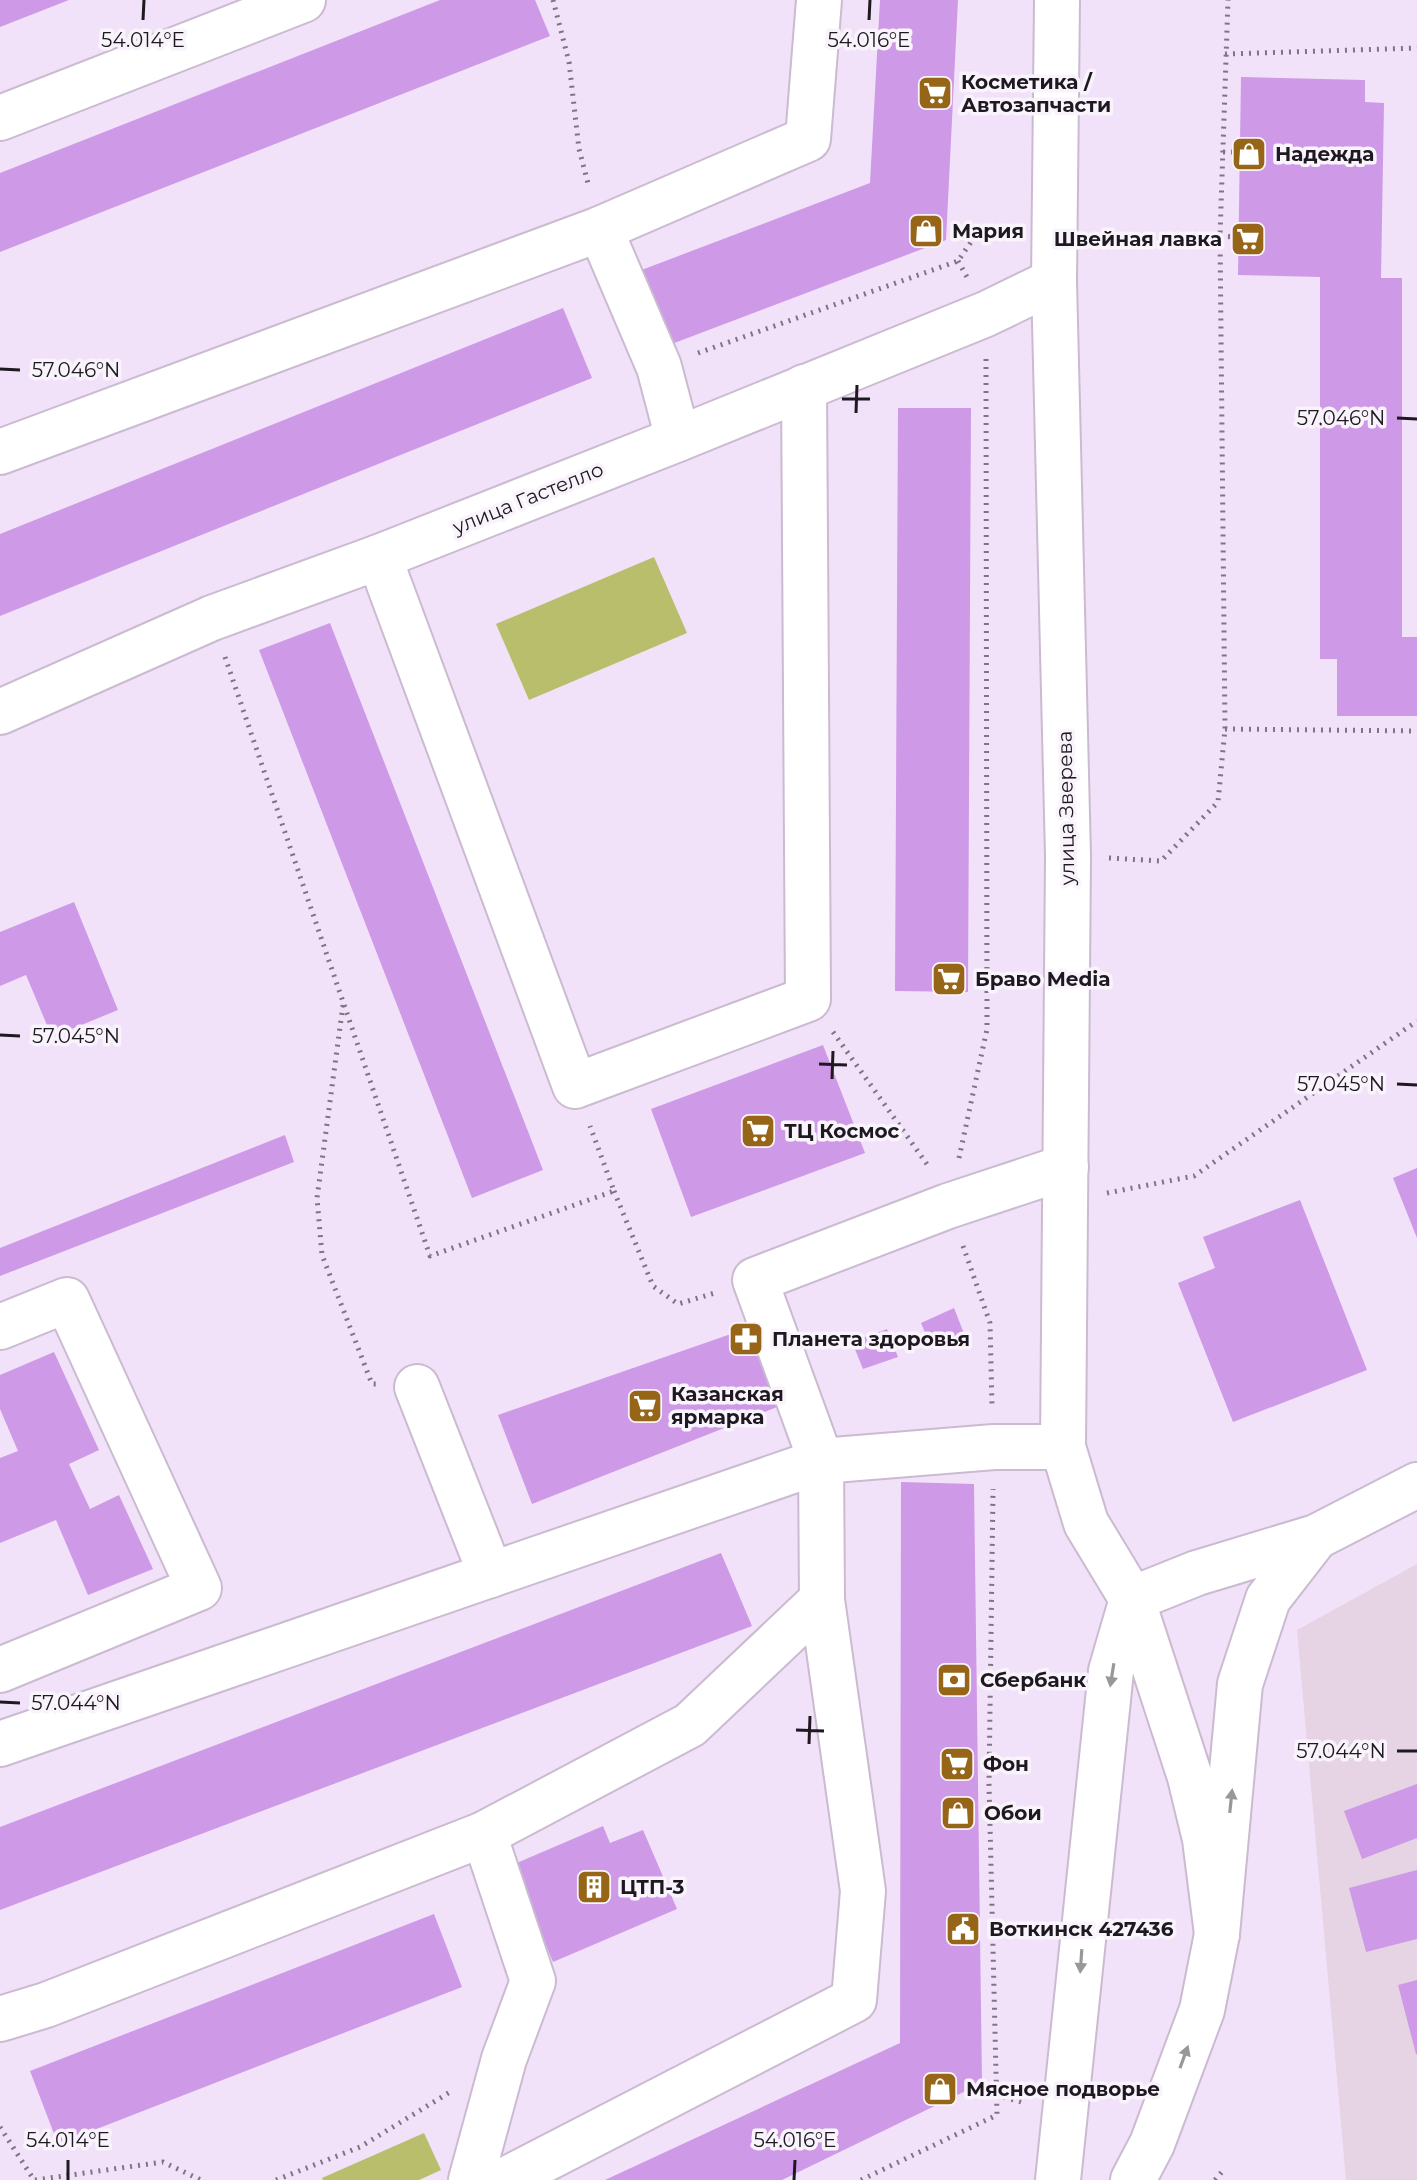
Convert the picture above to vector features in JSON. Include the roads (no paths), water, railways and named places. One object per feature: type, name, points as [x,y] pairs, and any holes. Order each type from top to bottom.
[{"type":"main road","points":[[0,118],[303,0]]},
{"type":"main road","points":[[0,452],[600,229],[808,139],[819,0]]},
{"type":"main road","name":"улица Зверева","points":[[1057,0],[1054,281],[1068,856],[1063,1447],[1086,1523],[1132,1599],[1190,1777],[1205,1839],[1217,1934]]},
{"type":"main road","points":[[600,229],[659,367],[678,439]]},
{"type":"main road","name":"улица Гастелло","points":[[0,712],[212,618],[379,557],[678,439],[986,314],[1054,281]]},
{"type":"main road","points":[[379,557],[575,1086],[808,999],[804,387]]},
{"type":"main road","points":[[505,2180],[854,2000],[863,1891],[822,1600],[821,1461],[755,1280],[948,1206],[1066,1182]]},
{"type":"main road","points":[[0,1327],[67,1300],[199,1588],[0,1670]]},
{"type":"main road","points":[[417,1387],[491,1575]]},
{"type":"main road","points":[[0,1744],[821,1461],[994,1447],[1063,1447]]},
{"type":"main road","points":[[1055,2178],[1111,1671],[1132,1599],[1197,1573],[1316,1537],[1417,1485]]},
{"type":"main road","points":[[1133,2180],[1152,2144],[1202,2010],[1217,1934],[1240,1684],[1268,1599],[1316,1537]]},
{"type":"main road","points":[[0,2019],[46,2005],[484,1834],[690,1725],[822,1600]]},
{"type":"main road","points":[[471,2180],[504,2059],[533,1981],[484,1834]]},
{"type":"place","name":"Косметика / Автозапчасти","points":[[935,93]]},
{"type":"place","name":"Надежда","points":[[1249,154]]},
{"type":"place","name":"Мария","points":[[926,231]]},
{"type":"place","name":"Швейная лавка","points":[[1248,239]]},
{"type":"place","name":"Браво Media","points":[[949,979]]},
{"type":"place","name":"ТЦ Космос","points":[[758,1131]]},
{"type":"place","name":"Планета здоровья","points":[[746,1339]]},
{"type":"place","name":"Казанская ярмарка","points":[[645,1406]]},
{"type":"place","name":"Сбербанк","points":[[954,1680]]},
{"type":"place","name":"Фон","points":[[957,1764]]},
{"type":"place","name":"Обои","points":[[958,1813]]},
{"type":"place","name":"ЦТП-3","points":[[594,1887]]},
{"type":"place","name":"Воткинск 427436","points":[[963,1929]]},
{"type":"place","name":"Мясное подворье","points":[[940,2089]]}]
